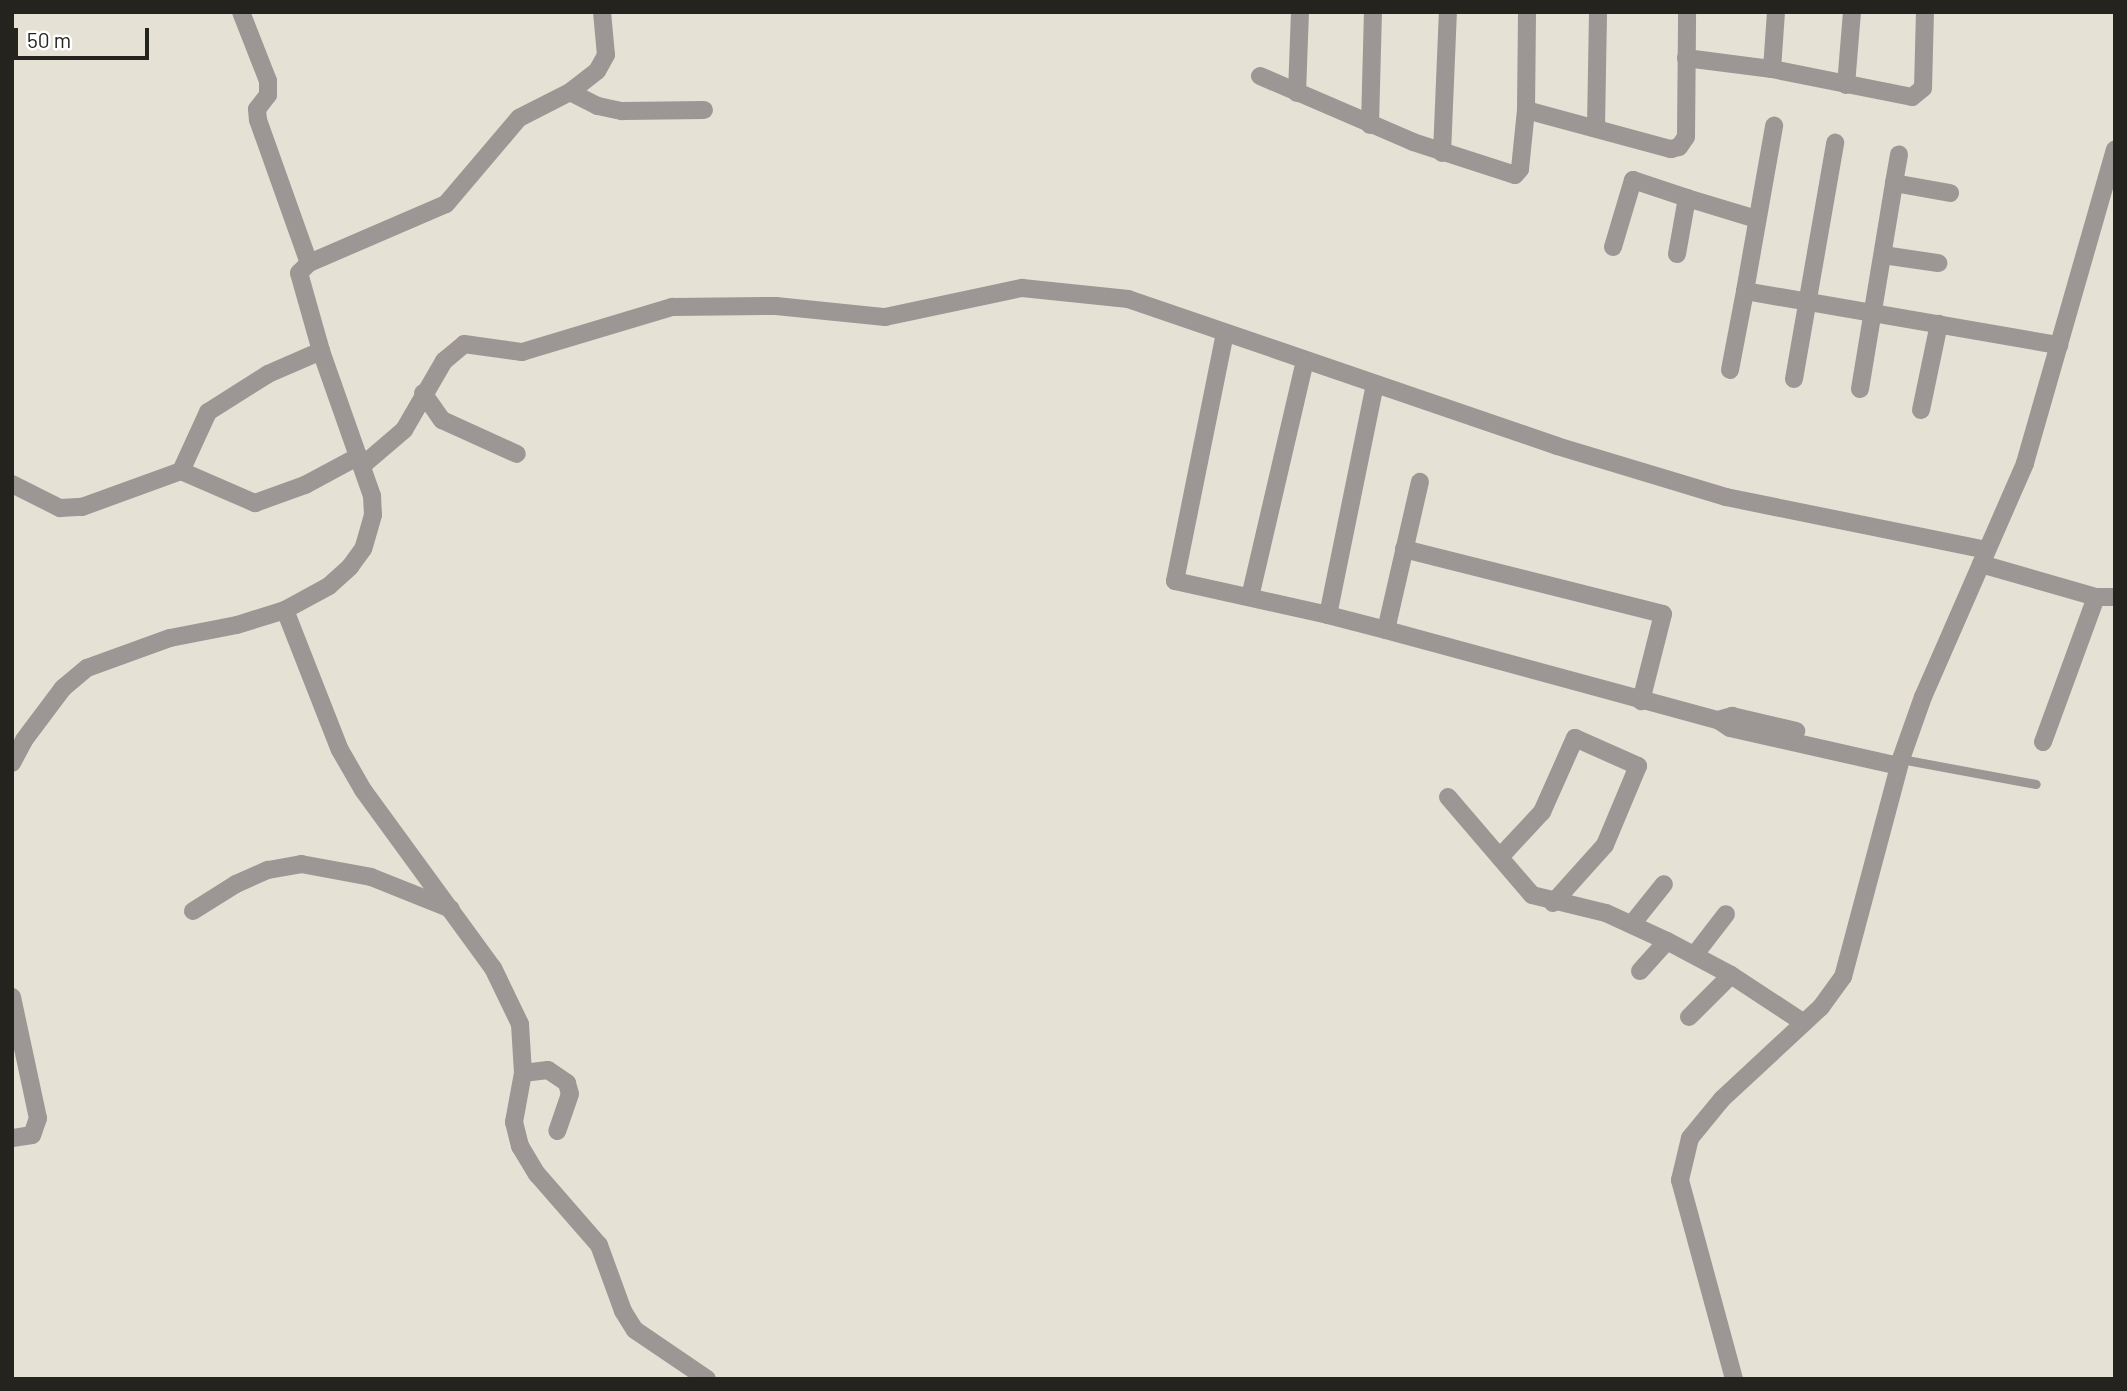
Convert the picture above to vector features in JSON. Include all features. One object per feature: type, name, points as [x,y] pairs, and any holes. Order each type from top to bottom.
[{"type":"street","points":[[241,12],[268,81],[268,95],[257,109],[258,120],[309,263]]},
{"type":"street","points":[[12,763],[24,740],[63,688],[87,668],[170,638],[237,625],[285,610],[329,586],[363,549],[373,514],[361,461],[298,278],[309,263],[446,204],[519,118],[570,92],[597,71],[606,55],[602,12]]},
{"type":"street","points":[[1297,93],[1300,12]]},
{"type":"street","points":[[1370,125],[1373,12]]},
{"type":"street","points":[[1443,153],[1448,12]]},
{"type":"street","points":[[1260,76],[1370,125],[1443,153],[1515,175],[1520,169],[1526,110],[1527,12]]},
{"type":"street","points":[[1596,128],[1598,12]]},
{"type":"street","points":[[1526,110],[1671,149],[1679,147],[1686,137],[1687,12]]},
{"type":"street","points":[[1772,69],[1776,12]]},
{"type":"street","points":[[1846,85],[1852,12]]},
{"type":"street","points":[[1686,58],[1772,69],[1912,97],[1919,94],[1925,12]]},
{"type":"street","points":[[570,92],[598,106],[622,111],[704,110]]},
{"type":"street","points":[[1730,370],[1774,125]]},
{"type":"street","points":[[1794,379],[1835,144]]},
{"type":"street","points":[[1734,1379],[1680,1180],[1690,1138],[1722,1099],[1804,1023],[1833,992],[1853,950],[1872,862],[1901,760],[2025,463],[2115,150]]},
{"type":"street","points":[[1860,389],[1875,313],[1899,154]]},
{"type":"street","points":[[1614,247],[1633,180],[1756,219]]},
{"type":"street","points":[[1894,183],[1950,192]]},
{"type":"street","points":[[1677,254],[1687,198]]},
{"type":"street","points":[[1884,255],[1938,263]]},
{"type":"street","points":[[181,471],[241,501],[255,503],[361,461],[404,430],[423,393],[444,361],[464,344],[522,352],[671,307],[776,306],[885,317],[1022,288],[1109,295],[1557,446],[1726,497],[1984,557],[2096,597],[2115,597]]},
{"type":"street","points":[[1745,291],[2059,345]]},
{"type":"street","points":[[1921,410],[1939,324]]},
{"type":"street","points":[[1225,333],[1175,581],[1328,615],[1718,720],[1732,716],[1901,760]]},
{"type":"street","points":[[12,484],[60,508],[82,507],[181,471],[208,412],[268,374],[321,351]]},
{"type":"street","points":[[1250,597],[1305,360]]},
{"type":"street","points":[[1328,615],[1375,384]]},
{"type":"street","points":[[423,393],[442,420],[517,454]]},
{"type":"street","points":[[1386,630],[1420,482]]},
{"type":"street","points":[[1404,549],[1662,614],[1641,701]]},
{"type":"street","points":[[2043,742],[2096,597]]},
{"type":"street","points":[[285,610],[340,750],[363,790],[493,968],[520,1024],[523,1073],[514,1122],[520,1146],[537,1174],[599,1245],[623,1311],[635,1330],[647,1342],[707,1379]]},
{"type":"street","points":[[1500,857],[1542,812],[1575,738],[1638,765],[1605,845],[1553,903]]},
{"type":"street","points":[[1448,797],[1532,895],[1553,903],[1606,913],[1696,953],[1804,1023]]},
{"type":"street","points":[[193,911],[247,879],[301,864],[371,877],[451,909]]},
{"type":"street","points":[[1632,924],[1664,884]]},
{"type":"street","points":[[1696,953],[1726,914]]},
{"type":"street","points":[[1640,971],[1667,941]]},
{"type":"street","points":[[1689,1017],[1731,975]]},
{"type":"street","points":[[12,997],[38,1118],[32,1135],[12,1138]]},
{"type":"street","points":[[523,1073],[548,1070],[567,1083],[570,1094],[557,1131]]},
{"type":"lane","points":[[1901,760],[2036,784]]}]
